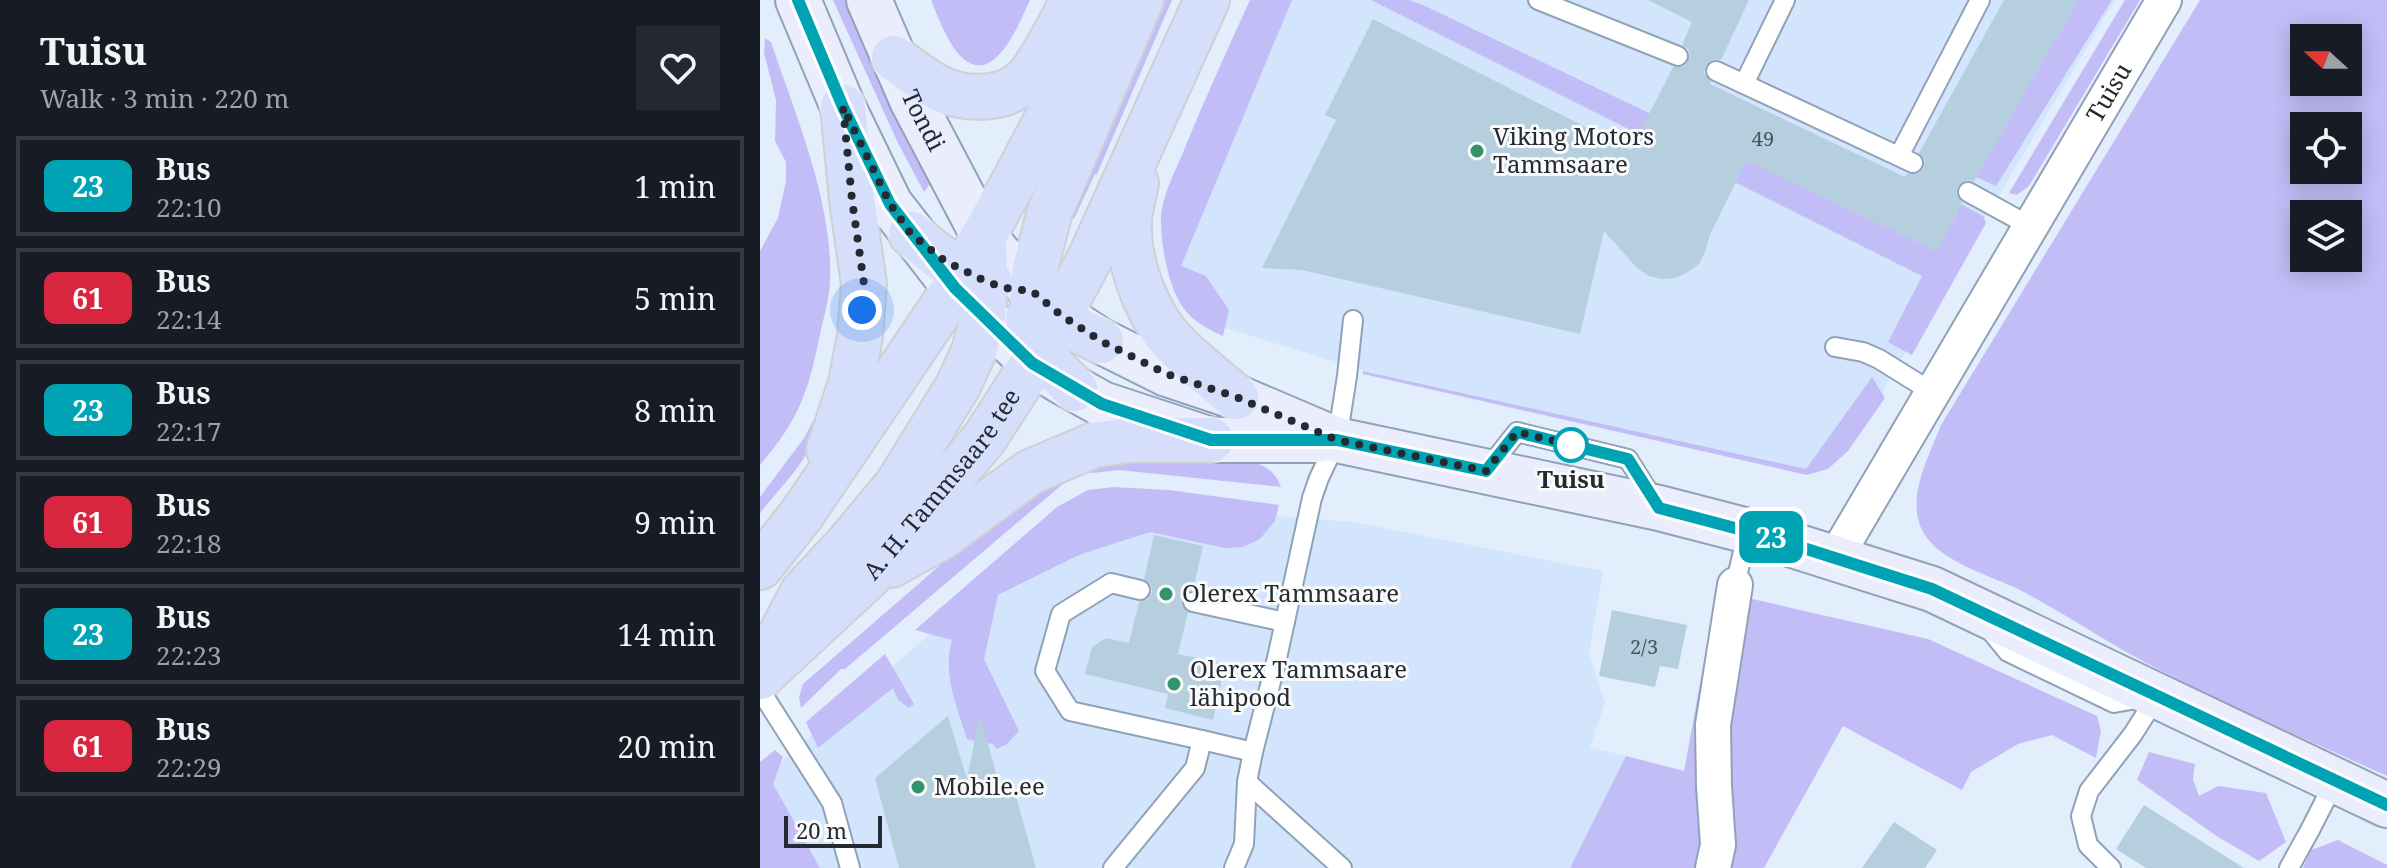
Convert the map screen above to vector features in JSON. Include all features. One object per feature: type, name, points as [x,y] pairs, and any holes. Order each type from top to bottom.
[{"type":"main road","points":[[894,58],[940,88],[958,95],[983,97],[1005,92],[1027,78],[1073,0]]},
{"type":"main road","points":[[760,567],[802,514],[910,357],[943,329],[974,278],[1109,0]]},
{"type":"main road","points":[[1075,389],[1051,365],[1043,327],[1041,243],[1050,211],[1141,0]]},
{"type":"main road","points":[[1043,327],[1053,287],[1072,277],[1091,256],[1207,0]]},
{"type":"main road","points":[[802,514],[828,452],[851,383],[860,336],[864,284],[843,107]]},
{"type":"main road","points":[[1144,139],[1129,219],[1131,249],[1140,284],[1153,314],[1175,344],[1236,397]]},
{"type":"main road","points":[[911,234],[945,261],[1043,327],[1069,326],[1101,341]]},
{"type":"main road","points":[[760,675],[803,592],[897,485],[958,386],[974,351],[974,278]]},
{"type":"main road","name":"A. H. Tammsaare tee","points":[[760,675],[868,577],[984,439],[1043,327]]},
{"type":"main road","points":[[868,577],[943,536],[1030,472],[1094,445],[1128,440],[1211,440]]},
{"type":"street","points":[[798,0],[843,107],[890,204],[911,234]]},
{"type":"street","name":"Tondi","points":[[869,0],[912,100],[974,278],[1043,327]]},
{"type":"street","name":"Tuisu","points":[[1835,558],[2164,0]]},
{"type":"street","points":[[1101,341],[1167,374],[1236,397],[1337,440],[1659,508],[1748,531],[1932,589],[2387,805]]},
{"type":"street","points":[[1075,389],[1102,404],[1211,440],[1337,440]]},
{"type":"street","points":[[1713,868],[1718,845],[1713,725],[1735,585]]},
{"type":"lane","points":[[1538,0],[1678,56]]},
{"type":"lane","points":[[1744,84],[1785,0]]},
{"type":"lane","points":[[1716,71],[1906,160],[1980,0]]},
{"type":"lane","points":[[1968,192],[2030,226]]},
{"type":"lane","points":[[1234,868],[1244,844],[1247,782],[1253,752],[1312,498],[1337,440],[1353,320]]},
{"type":"lane","points":[[1835,347],[1863,352],[1879,359],[1932,392]]},
{"type":"lane","points":[[1735,585],[1748,531]]},
{"type":"lane","points":[[1140,590],[1111,583],[1061,614],[1045,671],[1070,711],[1253,752]]},
{"type":"lane","points":[[1193,602],[1285,622]]},
{"type":"lane","points":[[760,690],[832,803],[850,868]]},
{"type":"lane","points":[[2111,868],[2088,845],[2081,816],[2089,791],[2133,734],[2157,696]]},
{"type":"lane","points":[[1113,868],[1195,768],[1202,740]]},
{"type":"lane","points":[[2289,868],[2335,781]]},
{"type":"lane","points":[[1247,782],[1342,868]]},
{"type":"shaded area","points":[[833,0],[846,0],[930,184],[924,192],[898,143]]},
{"type":"shaded area","points":[[931,0],[1030,0],[1002,52],[981,65],[969,63],[956,51]]},
{"type":"shaded area","points":[[1153,0],[1172,0],[1097,174],[1074,219],[1067,212]]},
{"type":"shaded area","points":[[1250,0],[1292,0],[1181,266],[1206,276],[1229,310],[1223,336],[1188,314],[1175,294],[1163,244],[1161,219],[1169,184]]},
{"type":"shaded area","points":[[1267,0],[2115,0],[1864,422],[1806,469],[1366,371],[1212,324],[1173,267]]},
{"type":"shaded area","points":[[1371,0],[1409,0],[1425,6],[1937,251],[1961,204],[1983,216],[1986,223],[1912,355],[1888,342],[1922,276]]},
{"type":"shaded area","points":[[2078,0],[2112,0],[1996,186],[1976,177]]},
{"type":"shaded area","points":[[2125,0],[2140,0],[2029,186],[2017,195],[2009,193]]},
{"type":"shaded area","points":[[2200,0],[2387,0],[2387,776],[2184,682],[2018,589],[1951,559],[1929,541],[1918,517],[1918,490],[1925,463],[1941,425]]},
{"type":"shaded area","points":[[765,38],[771,42],[811,159],[825,220],[830,279],[826,309],[805,392],[792,421],[760,465],[760,251],[778,218],[786,181],[786,162],[775,141],[776,100],[764,53]]},
{"type":"shaded area","points":[[1363,371],[1806,469],[1872,377],[1885,398],[1848,451],[1828,469],[1807,475],[1363,374]]},
{"type":"shaded area","points":[[822,404],[818,429],[808,452],[760,513],[760,497],[804,438]]},
{"type":"shaded area","points":[[1212,457],[1262,465],[1270,470],[1281,487],[1119,470],[1087,471],[1101,458]]},
{"type":"shaded area","points":[[1064,472],[1064,483],[845,669],[841,669],[801,708],[799,697],[803,684],[1006,508]]},
{"type":"shaded area","points":[[1113,487],[1169,490],[1279,505],[1275,521],[1260,539],[1243,547],[1225,548],[1150,532],[1079,555],[998,595],[984,659],[1019,731],[1007,744],[997,749],[993,744],[967,739],[950,678],[952,640],[915,630],[1057,507],[1088,490]]},
{"type":"shaded area","points":[[1085,501],[1353,522],[1603,571],[1589,653],[1605,703],[1590,747],[1684,771],[1645,868],[760,868],[760,780]]},
{"type":"shaded area","points":[[1717,591],[1928,639],[2097,716],[2101,731],[2096,758],[2052,735],[2018,744],[1971,772],[1962,790],[1843,726],[1764,868],[1570,868],[1626,756],[1684,771]]},
{"type":"shaded area","points":[[885,654],[914,704],[909,708],[898,700],[893,688],[818,748],[806,722]]},
{"type":"shaded area","points":[[775,750],[783,757],[773,784],[820,868],[760,868],[760,762]]},
{"type":"shaded area","points":[[2149,752],[2195,764],[2193,779],[2199,796],[2218,786],[2266,793],[2286,842],[2259,861],[2218,837],[2137,780]]},
{"type":"shaded area","points":[[2338,840],[2387,865],[2387,868],[2303,868],[2311,850]]},
{"type":"building","name":"Viking Motors Tammsaare","points":[[1648,0],[1749,0],[1721,60],[1714,59],[1706,65],[1704,73],[1710,84],[1905,177],[1923,169],[1925,161],[1919,153],[2004,0],[2078,0],[1974,181],[1967,180],[1958,186],[1956,193],[1962,202],[1937,251],[1746,161],[1699,264],[1676,278],[1649,276],[1638,269],[1604,231],[1580,334],[1302,270],[1262,268],[1336,120],[1325,115],[1373,19],[1631,150],[1673,67],[1685,66],[1690,55],[1682,45],[1692,22]]},
{"type":"building","points":[[1154,535],[1203,546],[1193,590],[1185,593],[1182,599],[1182,606],[1188,612],[1178,654],[1225,664],[1213,720],[1165,708],[1168,694],[1085,674],[1092,647],[1106,638],[1129,643],[1139,602],[1148,599],[1152,592],[1144,579]]},
{"type":"building","points":[[1612,610],[1687,625],[1678,669],[1660,666],[1655,687],[1599,676]]},
{"type":"building","points":[[980,714],[1001,792],[1014,789],[1036,868],[899,868],[875,778],[948,716],[967,779]]},
{"type":"building","points":[[2144,805],[2244,868],[2146,868],[2116,849]]},
{"type":"building","points":[[1894,822],[1937,850],[1925,868],[1862,868]]},
{"type":"bus line","name":"23","points":[[798,0],[876,177],[911,234],[955,288],[1032,363],[1102,404],[1211,440],[1337,440],[1486,471],[1517,432],[1628,459],[1659,508],[1769,537],[1932,589],[2387,805]]},
{"type":"place","name":"Viking Motors Tammsaare","points":[[1477,151]]},
{"type":"place","name":"Tuisu","points":[[1571,445]]},
{"type":"place","name":"Olerex Tammsaare","points":[[1166,594]]},
{"type":"place","name":"Olerex Tammsaare lähipood","points":[[1174,684]]},
{"type":"place","name":"Mobile.ee","points":[[918,787]]},
{"type":"route","points":[[862,310],[864,284],[843,107],[890,204],[911,234],[945,261],[985,281],[1005,288],[1032,291],[1061,315],[1101,341],[1167,374],[1236,397],[1337,440],[1486,471],[1517,432],[1571,445]]}]
